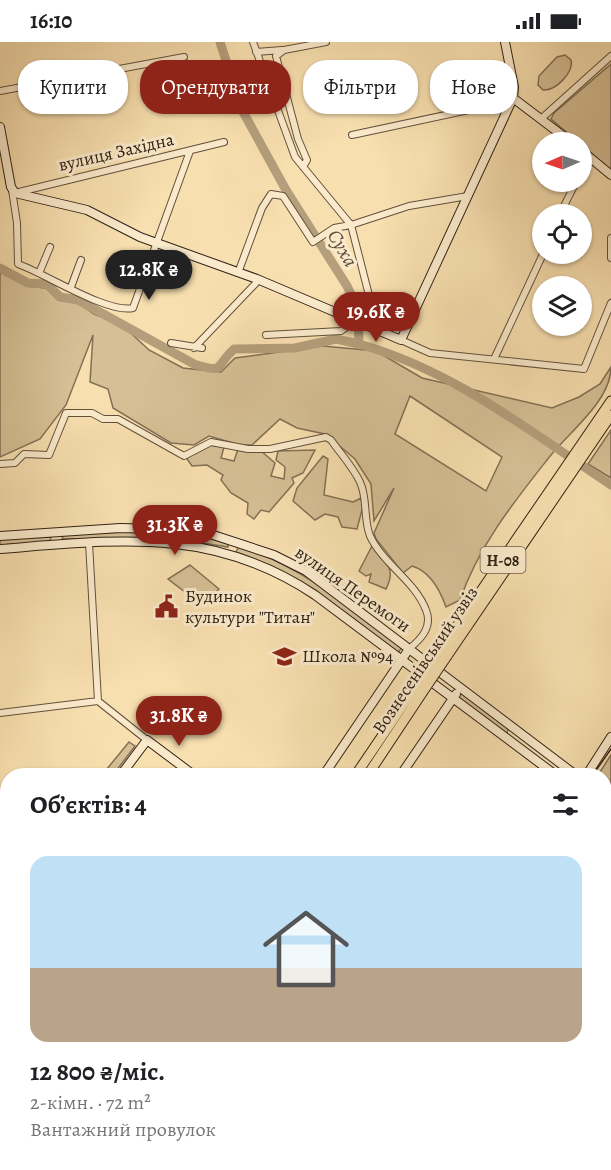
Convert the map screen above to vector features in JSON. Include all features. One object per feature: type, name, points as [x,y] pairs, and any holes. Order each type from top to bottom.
[{"type":"main road","points":[[505,42],[509,60]]},
{"type":"main road","points":[[517,102],[560,132]]},
{"type":"main road","points":[[0,127],[4,161],[12,187],[87,210],[122,229],[256,279],[401,340],[505,114]]},
{"type":"main road","points":[[592,159],[611,175]]},
{"type":"main road","name":"Вознесенівський узвіз","points":[[361,768],[418,691],[581,452],[611,401]]},
{"type":"main road","name":"Вознесенівський узвіз","points":[[581,452],[611,415]]},
{"type":"main road","name":"вулиця Перемоги","points":[[0,536],[164,528],[198,530],[274,555],[306,571],[566,768]]},
{"type":"main road","points":[[56,532],[57,545]]},
{"type":"main road","name":"вулиця Перемоги","points":[[0,549],[151,540],[229,555],[287,576],[546,768]]},
{"type":"main road","points":[[229,555],[234,541]]},
{"type":"main road","points":[[328,768],[410,649]]},
{"type":"main road","points":[[406,768],[461,687]]},
{"type":"main road","name":"Вознесенівський узвіз","points":[[373,768],[418,691]]},
{"type":"main road","points":[[508,740],[514,729]]},
{"type":"main road","points":[[591,768],[611,737]]},
{"type":"main road","points":[[126,768],[147,740],[184,768]]},
{"type":"street","points":[[253,42],[295,157],[351,225],[372,307],[362,322],[341,331],[266,335]]},
{"type":"street","points":[[256,52],[284,50],[326,42]]},
{"type":"street","points":[[284,50],[276,56],[276,60],[307,160],[303,167]]},
{"type":"street","points":[[542,118],[611,56]]},
{"type":"street","points":[[0,92],[184,57]]},
{"type":"street","points":[[352,135],[445,114]]},
{"type":"street","name":"вулиця Західна","points":[[12,187],[224,142]]},
{"type":"street","points":[[12,187],[17,223],[18,264],[124,310],[133,308],[190,151]]},
{"type":"street","points":[[238,273],[262,208],[271,194],[283,196],[313,242],[334,228],[351,225],[409,206],[468,196]]},
{"type":"street","points":[[611,238],[611,258]]},
{"type":"street","points":[[40,272],[50,247]]},
{"type":"street","points":[[71,288],[81,260]]},
{"type":"street","points":[[495,357],[538,264]]},
{"type":"street","points":[[194,348],[256,283],[256,279]]},
{"type":"street","points":[[401,340],[430,352],[495,357],[584,369],[611,303]]},
{"type":"street","points":[[171,343],[202,348]]},
{"type":"street","points":[[0,464],[15,463],[24,454],[49,455],[66,413],[92,412],[103,419],[118,419],[184,456],[211,442],[248,449],[270,449],[326,437],[331,440],[360,482],[364,516],[371,538],[410,586],[426,611],[428,625],[423,638],[410,649]]},
{"type":"street","points":[[89,543],[98,701]]},
{"type":"street","points":[[0,712],[98,701],[147,740]]},
{"type":"shaded area","points":[[565,55],[571,60],[567,75],[558,84],[543,90],[538,85],[539,76],[557,57]]},
{"type":"shaded area","points":[[611,64],[611,170],[592,154],[592,132],[566,132],[551,119],[554,113]]},
{"type":"shaded area","points":[[0,272],[26,286],[46,288],[58,300],[78,303],[94,314],[122,325],[149,350],[183,368],[221,372],[235,358],[323,346],[376,351],[422,378],[552,408],[579,397],[600,384],[611,367],[609,380],[596,405],[555,450],[498,526],[476,562],[460,600],[446,607],[441,594],[424,572],[412,566],[403,573],[376,539],[374,533],[394,488],[374,521],[371,484],[355,459],[325,434],[297,428],[280,419],[252,445],[240,445],[209,436],[194,445],[171,443],[113,408],[108,389],[90,382],[93,335],[66,405],[40,439],[0,457]],"holes":[[[410,396],[502,457],[486,491],[395,434]]]},
{"type":"shaded area","points":[[611,430],[611,478],[588,464]]},
{"type":"shaded area","points":[[211,445],[224,447],[221,458],[234,461],[238,449],[261,451],[275,463],[271,476],[284,479],[285,467],[276,460],[278,451],[315,450],[303,473],[292,478],[294,483],[269,512],[261,510],[254,519],[247,514],[248,503],[231,493],[221,480],[223,475],[207,465],[192,466],[185,456]]},
{"type":"shaded area","points":[[323,456],[328,459],[324,495],[353,502],[361,498],[363,506],[357,529],[342,527],[338,517],[325,514],[315,520],[293,501],[297,488]]},
{"type":"shaded area","points":[[161,531],[207,537],[228,544],[228,547],[172,538],[62,539],[64,534]]},
{"type":"shaded area","points":[[51,537],[50,542],[0,545],[0,539]]},
{"type":"shaded area","points":[[239,546],[263,555],[306,577],[402,647],[398,653],[301,583],[236,552]]},
{"type":"shaded area","points":[[372,546],[390,570],[386,589],[369,582],[371,574],[366,576],[359,571]]},
{"type":"shaded area","points":[[190,565],[219,589],[202,605],[168,579]]},
{"type":"shaded area","points":[[461,693],[508,728],[507,734],[458,697]]},
{"type":"shaded area","points":[[129,742],[135,746],[118,768],[108,768]]},
{"type":"shaded area","points":[[611,755],[611,768],[603,768]]},
{"type":"waterway","name":"Суха","points":[[220,42],[242,110],[286,190],[347,286],[358,309],[359,344],[394,355],[459,386],[521,424],[611,485]]},
{"type":"waterway","points":[[0,268],[28,283],[47,284],[60,297],[78,300],[194,364],[204,367],[219,367],[234,349],[295,348],[336,339],[359,344]]},
{"type":"tram line","points":[[598,768],[611,749]]},
{"type":"place","name":"Будинок культури \"Титан\"","points":[[167,606]]},
{"type":"place","name":"Школа №94","points":[[284,656]]}]
